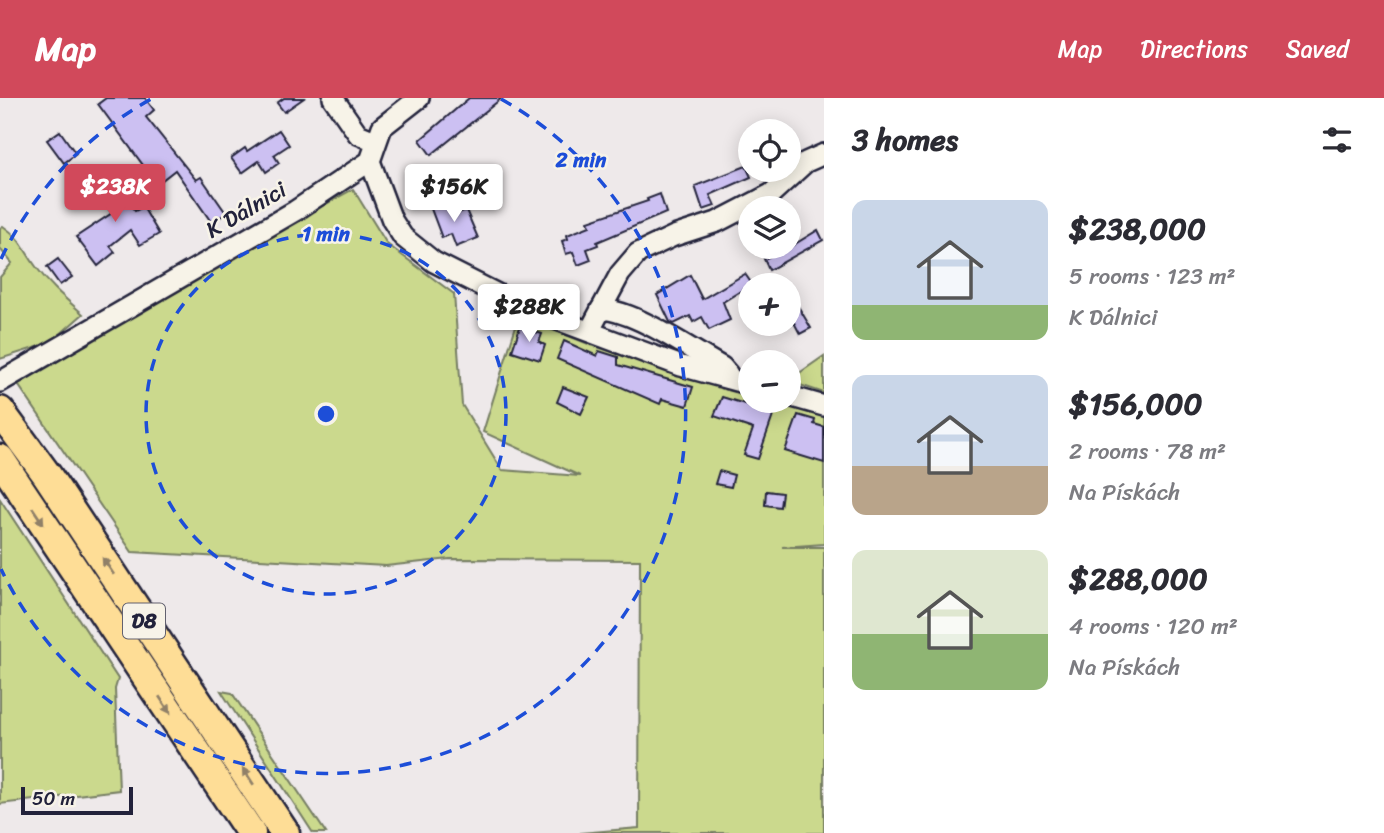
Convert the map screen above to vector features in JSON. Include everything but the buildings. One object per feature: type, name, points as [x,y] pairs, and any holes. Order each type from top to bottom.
[{"type":"highway","name":"D8","points":[[0,411],[47,475],[285,833]]},
{"type":"highway","name":"D8","points":[[0,459],[251,833]]},
{"type":"street","points":[[332,98],[358,134],[375,141]]},
{"type":"street","points":[[419,98],[382,127],[370,162],[392,220],[417,250],[489,291],[681,366],[738,381]]},
{"type":"street","points":[[590,330],[620,274],[638,253],[674,236],[717,222],[771,194],[806,162],[824,153]]},
{"type":"street","name":"K Dálnici","points":[[0,382],[295,211],[370,162]]},
{"type":"street","points":[[601,309],[614,310],[656,331],[722,367],[738,379]]},
{"type":"street","points":[[801,400],[824,407]]},
{"type":"green space","points":[[353,189],[387,244],[454,294],[462,405],[502,470],[580,476],[483,432],[519,316],[591,345],[738,390],[738,413],[801,413],[801,409],[824,416],[824,544],[782,547],[824,547],[824,833],[580,833],[639,828],[640,560],[450,559],[386,566],[132,552],[13,377]],"holes":[[[767,491],[781,493],[780,507],[765,505]]]},
{"type":"green space","points":[[3,226],[18,240],[47,281],[83,314],[50,343],[0,359],[0,277],[12,263],[0,249],[0,228]]},
{"type":"green space","points":[[824,356],[824,393],[801,385],[801,372]]},
{"type":"green space","points":[[0,499],[118,679],[115,689],[119,790],[0,804]]},
{"type":"green space","points":[[221,691],[232,693],[326,833],[313,833]]}]
